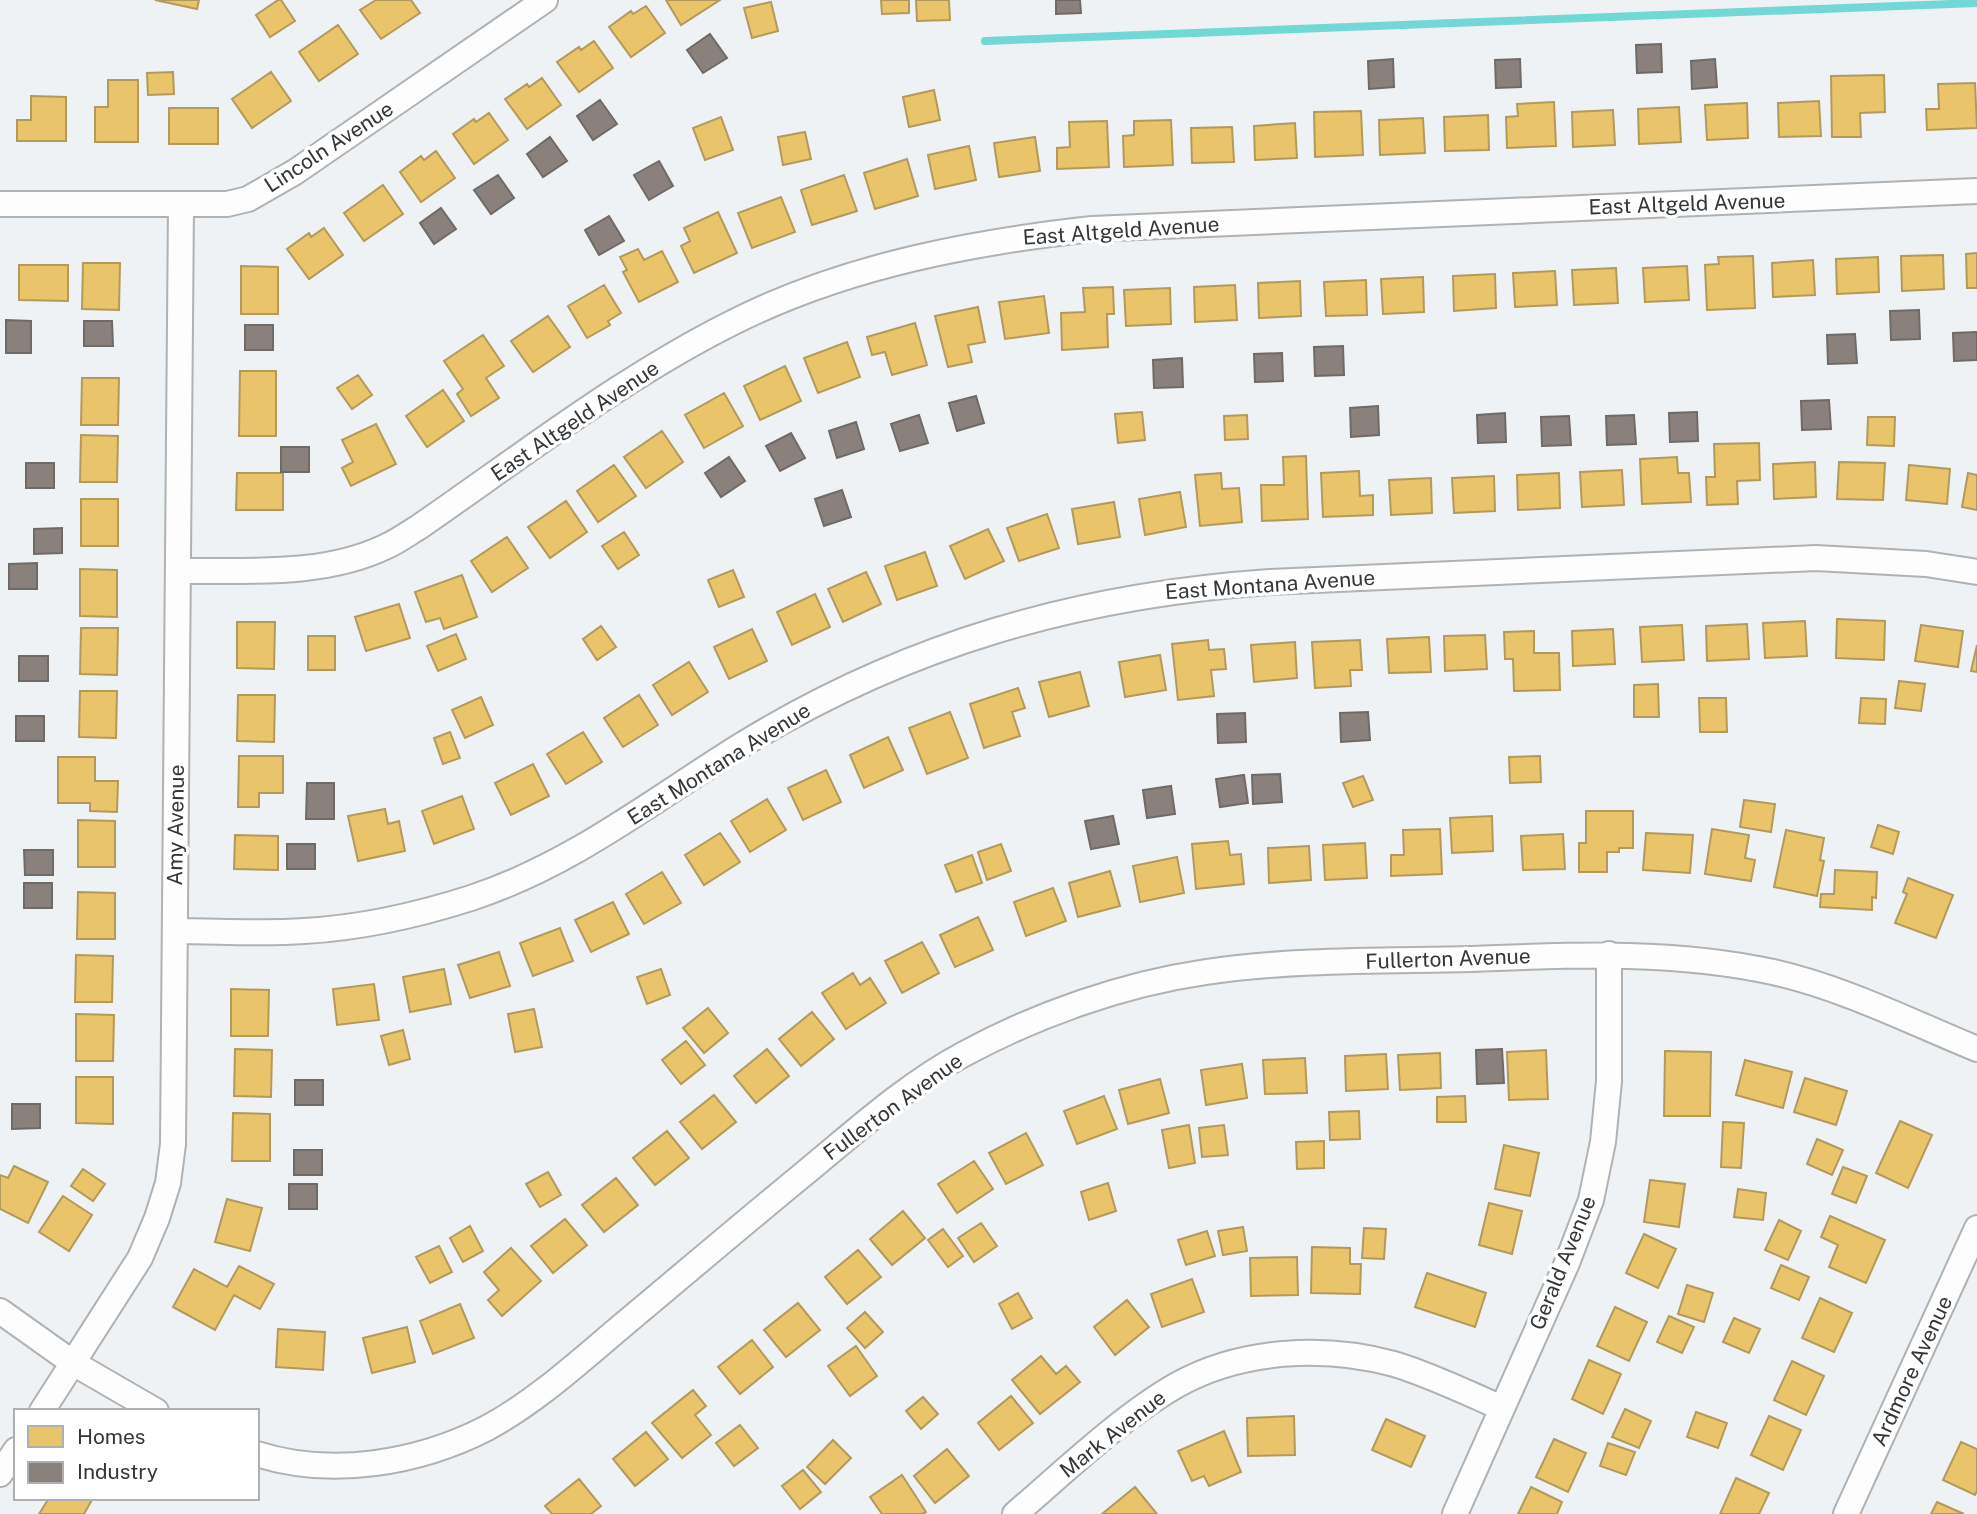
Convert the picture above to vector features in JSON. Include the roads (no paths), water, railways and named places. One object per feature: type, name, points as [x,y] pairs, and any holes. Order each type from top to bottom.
[{"type":"street","name":"Lincoln Avenue","points":[[0,204],[181,205],[227,204],[248,199],[295,172],[545,0]]},
{"type":"street","name":"East Altgeld Avenue","points":[[178,571],[296,569],[336,562],[387,547],[634,379],[672,355],[744,317],[844,279],[960,247],[1092,229],[1977,191]]},
{"type":"street","name":"Amy Avenue","points":[[43,1409],[140,1258],[168,1184],[173,1144],[181,205]]},
{"type":"street","name":"East Montana Avenue","points":[[175,931],[306,931],[354,925],[472,897],[573,853],[633,818],[741,746],[837,693],[957,642],[1054,613],[1108,602],[1223,585],[1270,582],[1816,558],[1926,564],[1977,572]]},
{"type":"street","name":"Fullerton Avenue","points":[[259,1454],[304,1463],[366,1464],[408,1458],[489,1427],[565,1374],[849,1136],[927,1077],[965,1054],[1047,1016],[1175,978],[1229,969],[1321,963],[1609,954],[1691,958],[1774,972],[1828,988],[1977,1049]]},
{"type":"street","name":"Gerald Avenue","points":[[1455,1514],[1567,1263],[1591,1200],[1603,1142],[1607,1104],[1609,954]]},
{"type":"street","name":"Ardmore Avenue","points":[[1846,1514],[1977,1228]]},
{"type":"street","points":[[0,1311],[73,1363],[153,1409]]},
{"type":"street","name":"Mark Avenue","points":[[1015,1514],[1149,1402],[1179,1384],[1235,1363],[1305,1353],[1361,1357],[1416,1372],[1502,1408]]},
{"type":"street","points":[[0,1474],[14,1453]]},
{"type":"waterway","points":[[985,41],[1977,3]]}]
